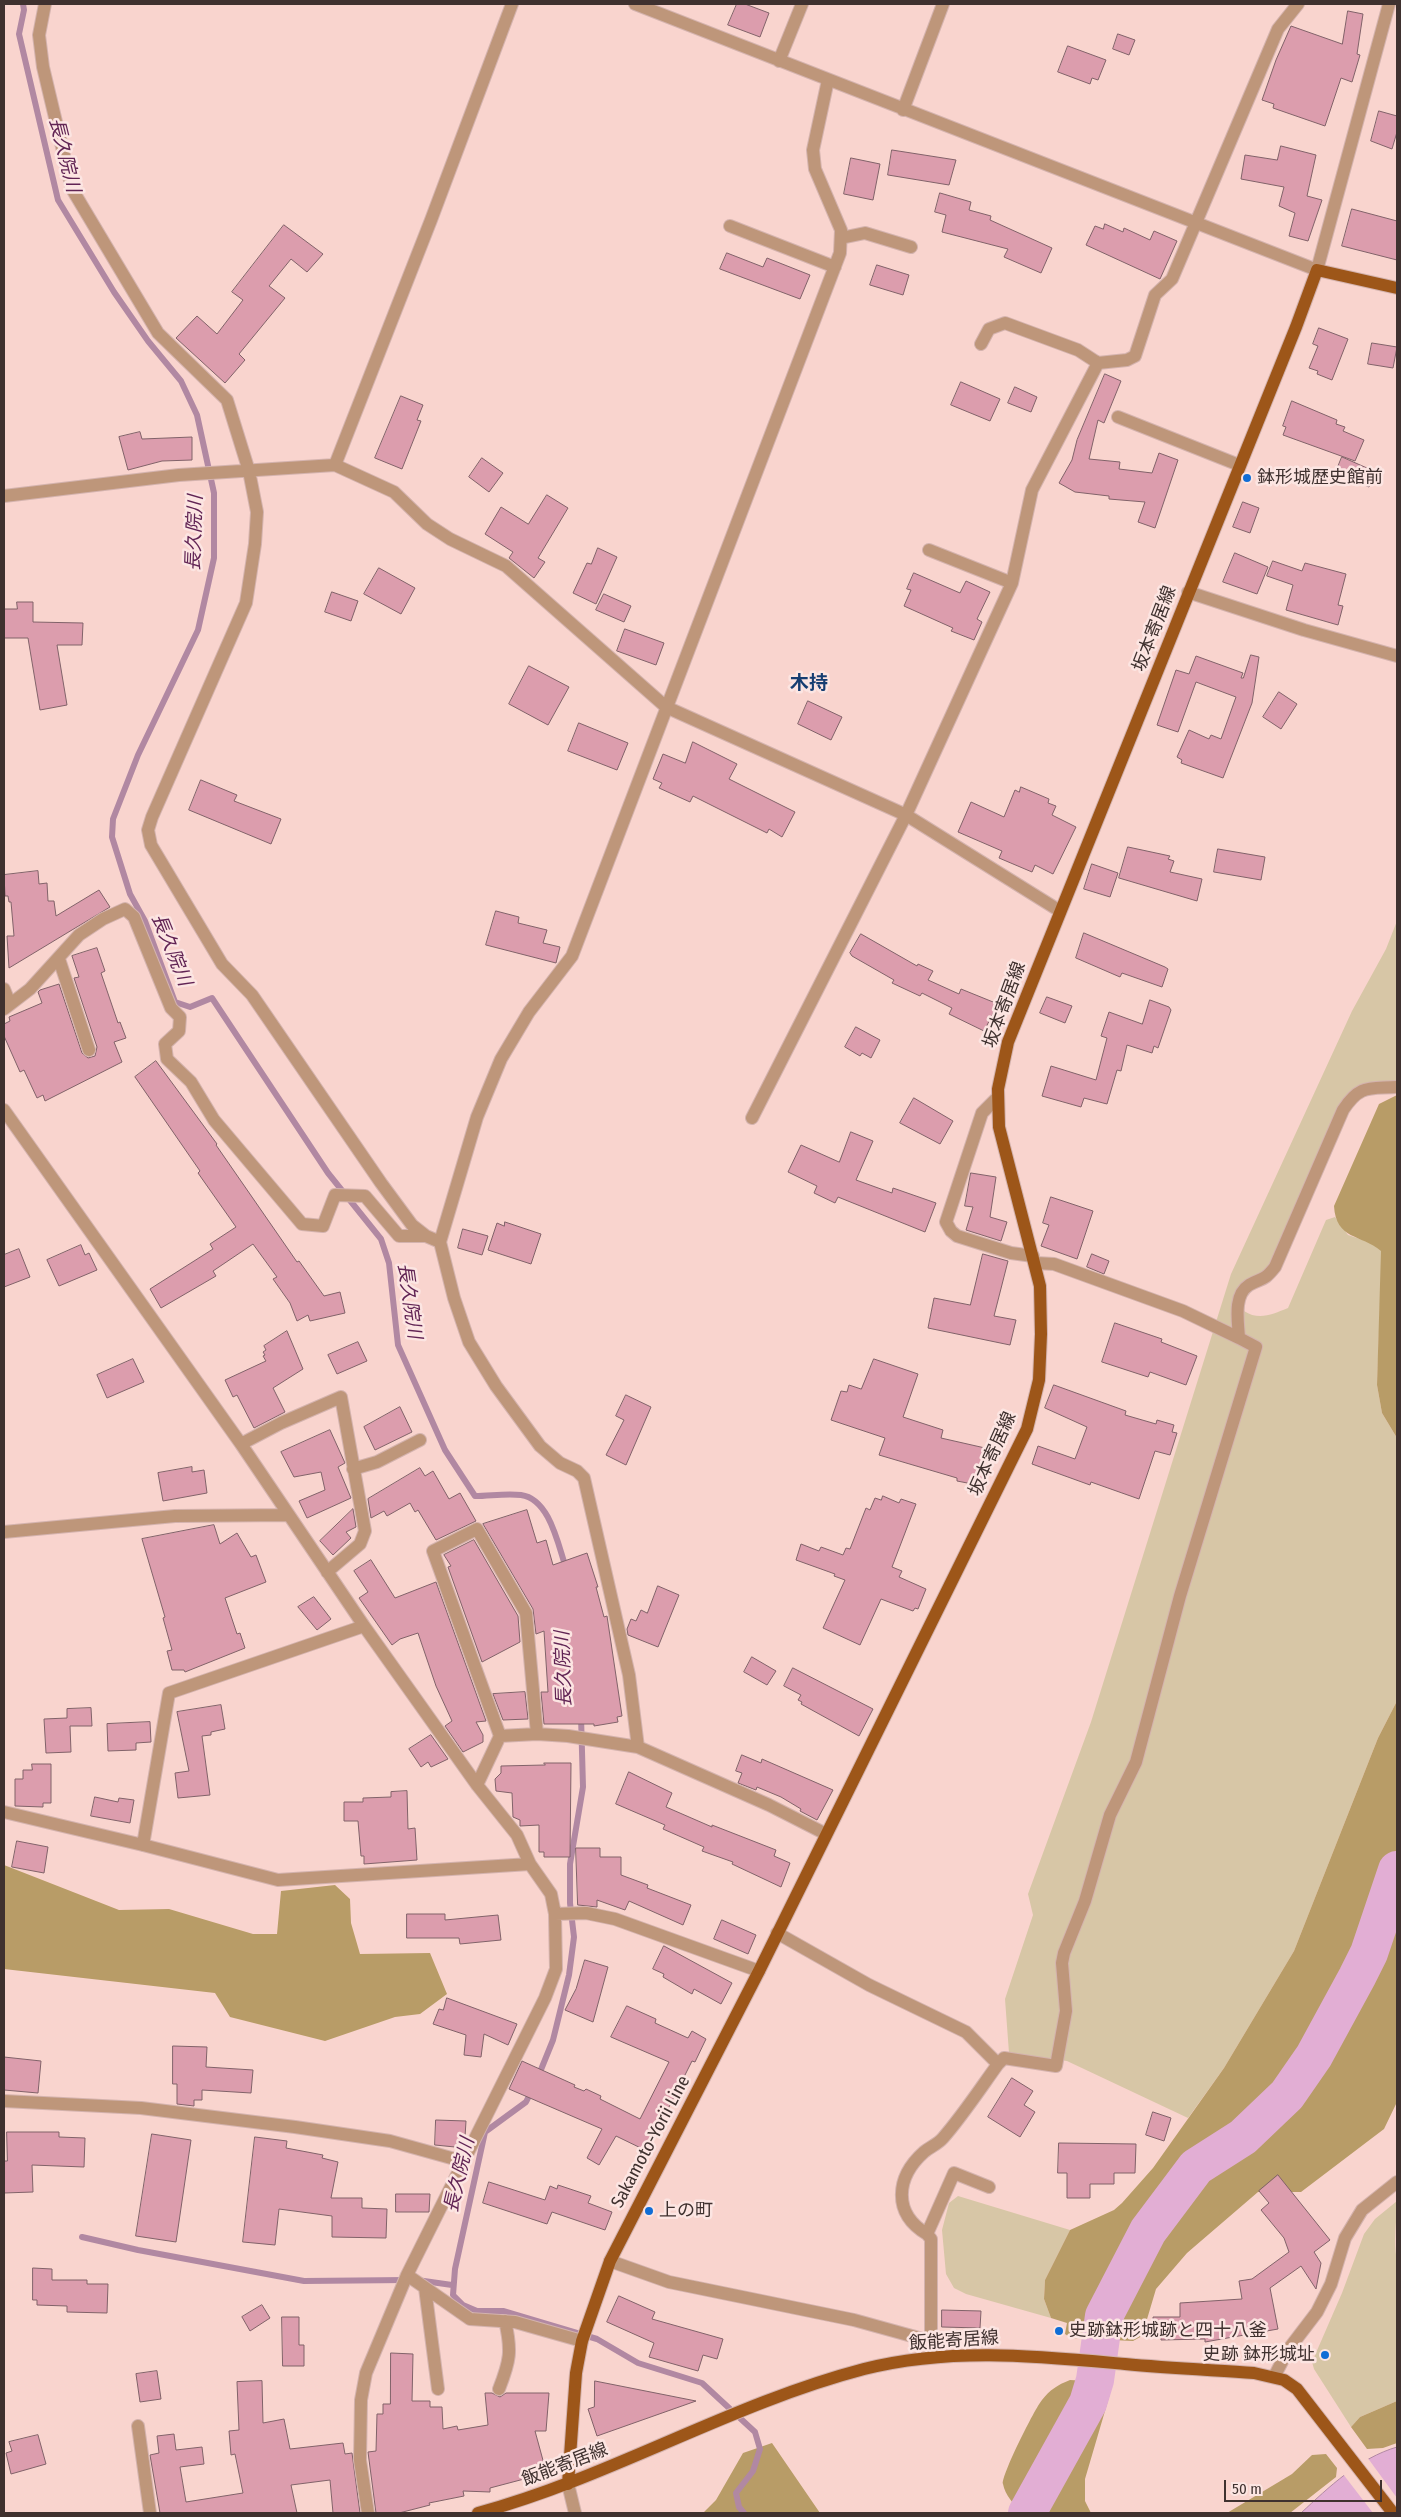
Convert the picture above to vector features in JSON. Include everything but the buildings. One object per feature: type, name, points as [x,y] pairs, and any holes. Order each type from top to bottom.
[{"type":"main road","points":[[1317,270],[1397,288]]},
{"type":"main road","name":"坂本寄居線","points":[[826,1834],[1027,1429],[1039,1380],[1041,1334],[1040,1286],[999,1127],[998,1098],[1008,1042],[1296,327],[1317,270]]},
{"type":"main road","name":"Sakamoto-Yorii Line","points":[[568,2484],[575,2382],[582,2341],[610,2261],[759,1972],[826,1834]]},
{"type":"main road","name":"飯能寄居線","points":[[478,2513],[568,2484],[792,2392],[865,2369],[931,2357],[1003,2354],[1049,2356],[1274,2376],[1297,2389],[1393,2513]]},
{"type":"street","points":[[46,4],[40,35],[43,66],[72,189],[158,333],[227,400],[249,471],[257,512],[255,544],[246,603],[152,817],[148,830],[151,845],[222,964],[252,995],[380,1183],[412,1225],[426,1236],[440,1242]]},
{"type":"street","points":[[335,465],[431,220],[512,4]]},
{"type":"street","points":[[635,4],[1317,270],[1389,4]]},
{"type":"street","points":[[779,61],[802,4]]},
{"type":"street","points":[[903,110],[943,4]]},
{"type":"street","points":[[981,344],[989,330],[1005,323],[1078,350],[1098,363],[1127,360],[1135,356],[1155,295],[1172,279],[1278,29],[1298,4]]},
{"type":"street","points":[[638,1747],[629,1675],[584,1478],[577,1471],[560,1463],[540,1446],[487,1372],[469,1342],[454,1298],[440,1242],[478,1116],[501,1059],[530,1012],[572,956],[840,253],[841,230],[815,169],[813,150],[828,80]]},
{"type":"street","points":[[730,226],[835,267]]},
{"type":"street","points":[[841,238],[865,233],[911,247]]},
{"type":"street","points":[[752,1118],[906,815],[1012,583],[1032,490],[1098,363]]},
{"type":"street","points":[[1118,416],[1239,465]]},
{"type":"street","points":[[4,496],[179,475],[335,465],[394,492],[427,524],[450,539],[506,566],[666,707],[906,815],[1060,911]]},
{"type":"street","points":[[929,550],[1012,583]]},
{"type":"street","points":[[1188,592],[1304,630],[1397,656]]},
{"type":"street","points":[[4,989],[7,1006],[30,989],[59,960],[79,935],[103,919],[125,909],[134,917],[171,1008],[180,1017],[179,1030],[165,1044],[167,1059],[192,1082],[214,1120],[302,1224],[324,1226],[335,1195],[365,1196],[399,1236],[426,1236]]},
{"type":"street","points":[[59,960],[89,1050]]},
{"type":"street","points":[[1239,1338],[1238,1316],[1240,1295],[1249,1285],[1265,1279],[1275,1267],[1343,1110],[1352,1096],[1364,1089],[1397,1086]]},
{"type":"street","points":[[931,2357],[931,2239],[927,2234],[914,2226],[906,2212],[901,2194],[906,2173],[925,2151],[944,2138],[1004,2058],[1056,2066],[1057,2064],[1060,2035],[1066,2011],[1062,1969],[1064,1953],[1085,1901],[1110,1815],[1136,1762],[1180,1596],[1256,1347],[1174,1307],[1054,1264],[1034,1260],[957,1236],[950,1231],[946,1222],[982,1113],[998,1098]]},
{"type":"street","points":[[4,1110],[241,1444],[364,1626],[477,1785],[517,1835],[530,1864],[551,1894],[558,1914],[556,1969],[545,1998],[462,2161],[407,2275],[366,2373],[361,2400],[360,2460],[368,2513]]},
{"type":"street","points":[[241,1444],[280,1423],[341,1396],[365,1531],[360,1544],[327,1572]]},
{"type":"street","points":[[353,1469],[377,1462],[420,1440]]},
{"type":"street","points":[[4,1532],[175,1516],[289,1515]]},
{"type":"street","points":[[477,1785],[500,1736],[433,1551],[478,1529],[526,1613],[537,1734]]},
{"type":"street","points":[[144,1845],[169,1692],[364,1626]]},
{"type":"street","points":[[500,1736],[537,1734],[568,1736],[638,1747],[769,1805],[826,1834]]},
{"type":"street","points":[[4,1812],[144,1845],[278,1880],[530,1864]]},
{"type":"street","points":[[558,1914],[586,1913],[614,1919],[759,1972]]},
{"type":"street","points":[[777,1933],[869,1985],[966,2032],[998,2064]]},
{"type":"street","points":[[4,2101],[142,2108],[296,2127],[390,2141],[462,2161]]},
{"type":"street","points":[[927,2234],[954,2173],[989,2187]]},
{"type":"street","points":[[1274,2376],[1288,2350],[1316,2312],[1332,2284],[1345,2238],[1362,2210],[1397,2182]]},
{"type":"street","points":[[610,2261],[669,2282],[854,2320],[930,2341]]},
{"type":"street","points":[[407,2275],[470,2319],[505,2321],[540,2328],[582,2341]]},
{"type":"street","points":[[426,2288],[438,2389]]},
{"type":"street","points":[[499,2389],[510,2360],[509,2338],[505,2321]]},
{"type":"street","points":[[138,2426],[150,2513]]},
{"type":"street","points":[[568,2484],[575,2513]]},
{"type":"shaded area","points":[[1397,921],[1397,1082],[1372,1084],[1359,1088],[1346,1096],[1340,1103],[1270,1268],[1246,1283],[1244,1311],[1255,1316],[1261,1316],[1288,1308],[1326,1220],[1335,1217],[1348,1235],[1372,1243],[1382,1251],[1377,1385],[1382,1413],[1397,1438],[1397,1701],[1378,1738],[1294,1951],[1224,2068],[1188,2118],[1067,2061],[1009,2053],[1005,1999],[1033,1915],[1028,1894],[1091,1722],[1231,1274],[1352,1011],[1386,949]]},
{"type":"shaded area","points":[[1397,1095],[1397,1438],[1382,1413],[1377,1385],[1381,1251],[1344,1231],[1339,1225],[1334,1206],[1379,1104]]},
{"type":"shaded area","points":[[1397,1701],[1397,2102],[1384,2129],[1301,2192],[1258,2192],[1187,2253],[1156,2289],[1142,2336],[1133,2341],[1071,2338],[1065,2334],[1067,2323],[1051,2318],[1044,2299],[1045,2280],[1070,2230],[1114,2210],[1122,2203],[1153,2168],[1224,2068],[1294,1951],[1378,1738]]},
{"type":"shaded area","points":[[4,1865],[119,1910],[169,1909],[253,1934],[277,1934],[281,1891],[335,1885],[350,1899],[351,1923],[360,1954],[430,1953],[447,1994],[420,2014],[395,2017],[325,2041],[230,2017],[215,1993],[4,1969]]},
{"type":"shaded area","points":[[958,2196],[1070,2230],[1045,2280],[1044,2299],[1051,2318],[966,2294],[954,2288],[946,2274],[942,2230],[949,2203]]},
{"type":"shaded area","points":[[1397,2201],[1395,2238],[1397,2260],[1397,2401],[1360,2417],[1351,2427],[1314,2369],[1312,2362],[1342,2293],[1364,2234],[1375,2219]]},
{"type":"shaded area","points":[[1070,2380],[1105,2382],[1110,2394],[1085,2479],[1085,2501],[1091,2513],[1021,2513],[1004,2488],[1003,2484],[1007,2469],[1026,2428],[1042,2400],[1054,2388]]},
{"type":"shaded area","points":[[1397,2401],[1397,2443],[1383,2448],[1367,2449],[1351,2427],[1360,2417]]},
{"type":"shaded area","points":[[772,2443],[820,2513],[703,2513],[716,2500],[743,2453]]},
{"type":"shaded area","points":[[1397,2447],[1397,2513],[1301,2513],[1345,2474],[1370,2458]]},
{"type":"shaded area","points":[[1326,2454],[1337,2468],[1336,2477],[1290,2513],[1227,2513],[1292,2474],[1312,2455]]},
{"type":"pier","points":[[1367,2457],[1397,2498],[1397,2513],[1373,2513],[1343,2474]]},
{"type":"waterway","name":"長久院川","points":[[23,4],[24,10],[19,34],[58,200],[114,292],[148,341],[181,381],[197,415],[214,493],[214,558],[198,630],[138,755],[113,819],[112,837],[130,894],[145,921],[175,1002],[190,1007],[212,998],[328,1173],[381,1239],[389,1263],[398,1345],[445,1450],[475,1496],[521,1495],[531,1498],[539,1505],[551,1524],[566,1568]]},
{"type":"waterway","name":"長久院川","points":[[538,2077],[553,2040],[569,1975],[574,1937],[570,1903],[570,1864],[583,1787],[581,1716]]},
{"type":"waterway","points":[[1027,2513],[1088,2403],[1095,2380],[1104,2316],[1148,2231],[1196,2167],[1243,2137],[1287,2095],[1314,2056],[1369,1953],[1397,1870]]},
{"type":"waterway","name":"長久院川","points":[[532,2090],[526,2102],[485,2132],[455,2269],[453,2295],[463,2305],[477,2311],[503,2311],[597,2339],[638,2363],[702,2383],[755,2432],[760,2449],[753,2471],[736,2493],[739,2507],[744,2513]]},
{"type":"waterway","points":[[82,2237],[138,2250],[304,2281],[407,2280]]},
{"type":"waterway","points":[[417,2280],[452,2285]]},
{"type":"place","name":"鉢形城歴史館前","points":[[1247,478]]},
{"type":"place","name":"上の町","points":[[649,2211]]},
{"type":"place","name":"史跡鉢形城跡と四十八釜","points":[[1059,2331]]},
{"type":"place","name":"史跡 鉢形城址","points":[[1325,2355]]},
{"type":"district","name":"木持","points":[[809,684]]}]
